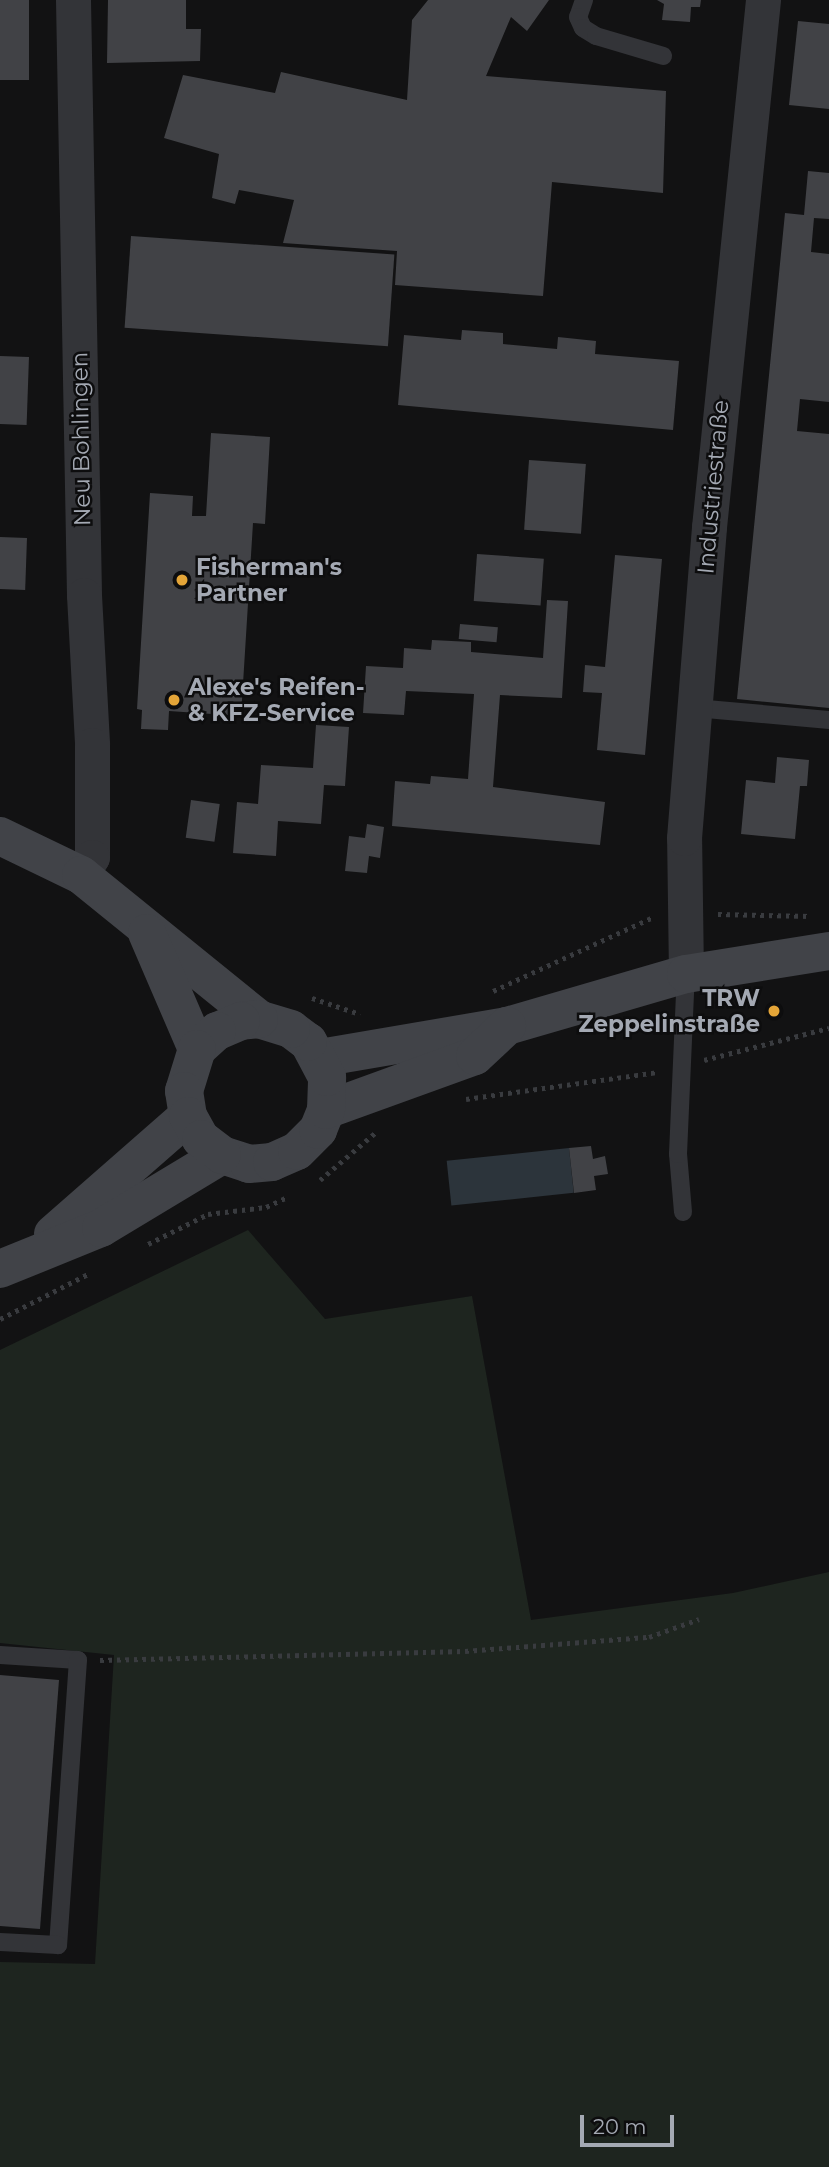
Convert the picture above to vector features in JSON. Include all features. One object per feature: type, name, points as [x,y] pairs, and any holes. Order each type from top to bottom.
[{"type":"main road","points":[[0,836],[81,875],[258,1020],[292,1029],[320,1058],[327,1077],[326,1110],[318,1130],[297,1150],[272,1162],[249,1164],[222,1155],[201,1139],[188,1116],[184,1091],[197,1049],[217,1031],[258,1020]]},
{"type":"main road","points":[[143,925],[197,1049]]},
{"type":"main road","points":[[320,1058],[507,1026],[824,934]]},
{"type":"main road","points":[[326,1110],[475,1056],[507,1026]]},
{"type":"main road","points":[[12,1263],[188,1116]]},
{"type":"main road","points":[[12,1263],[101,1228],[222,1155]]},
{"type":"street","name":"Neu Bohlingen","points":[[73,0],[83,595],[92,746],[92,857],[81,875]]},
{"type":"street","name":"Industriestraße","points":[[686,974],[684,838],[763,0]]},
{"type":"lane","points":[[584,0],[578,17],[583,28],[596,36],[663,56]]},
{"type":"lane","points":[[695,708],[829,720]]},
{"type":"lane","points":[[683,1212],[678,1154],[679,1066],[686,974]]},
{"type":"lane","points":[[0,1655],[78,1660],[58,1945],[0,1942]]},
{"type":"path","points":[[480,997],[650,917],[741,912],[824,934]]},
{"type":"path","points":[[466,1099],[609,1082],[829,1028]]},
{"type":"path","points":[[78,1660],[465,1651],[649,1637],[699,1619]]},
{"type":"shaded area","points":[[569,1148],[574,1193],[451,1206],[447,1161]]},
{"type":"shaded area","points":[[248,1230],[325,1319],[472,1296],[531,1620],[733,1593],[829,1572],[829,2167],[0,2167],[0,1962],[95,1964],[114,1655],[0,1643],[0,1350]]},
{"type":"building","points":[[0,0],[29,0],[29,80],[0,80]]},
{"type":"building","points":[[108,0],[186,0],[186,29],[201,29],[200,61],[107,63]]},
{"type":"building","points":[[428,0],[549,0],[527,31],[511,17],[486,76],[666,91],[663,193],[552,182],[543,296],[395,285],[397,251],[283,243],[294,200],[239,190],[235,204],[212,198],[219,154],[164,138],[183,75],[275,93],[281,72],[407,100],[412,20]]},
{"type":"building","points":[[657,0],[701,0],[700,7],[691,7],[690,22],[662,20],[664,4]]},
{"type":"building","points":[[798,21],[829,24],[829,109],[789,105]]},
{"type":"building","points":[[808,171],[829,173],[829,219],[814,218],[811,252],[829,254],[829,402],[800,399],[797,431],[829,434],[829,708],[737,699],[785,213],[804,215]]},
{"type":"building","points":[[131,236],[394,254],[388,346],[125,328]]},
{"type":"building","points":[[462,330],[503,333],[503,344],[557,349],[558,337],[596,341],[595,354],[679,361],[673,430],[398,405],[404,335],[461,340]]},
{"type":"building","points":[[0,356],[29,357],[27,425],[0,424]]},
{"type":"building","points":[[211,433],[270,437],[265,524],[253,523],[241,716],[169,711],[168,730],[141,729],[142,710],[137,709],[150,493],[193,496],[192,516],[206,516]]},
{"type":"building","points":[[529,460],[586,464],[581,534],[524,530]]},
{"type":"building","points":[[0,537],[27,538],[25,590],[0,589]]},
{"type":"building","points":[[477,554],[544,559],[541,606],[474,601]]},
{"type":"building","points":[[615,555],[662,559],[645,755],[597,750],[602,693],[583,692],[585,665],[605,667]]},
{"type":"building","points":[[547,600],[568,601],[562,698],[500,695],[493,787],[605,802],[600,845],[392,826],[395,781],[430,784],[431,776],[468,779],[474,694],[406,691],[404,715],[363,713],[366,666],[403,668],[404,648],[431,650],[432,640],[471,642],[471,652],[543,658]]},
{"type":"building","points":[[460,624],[498,627],[497,642],[459,639]]},
{"type":"building","points":[[316,725],[349,727],[345,786],[324,785],[321,824],[278,821],[276,856],[233,853],[237,802],[258,804],[261,765],[313,768]]},
{"type":"building","points":[[777,757],[809,760],[807,786],[800,786],[795,839],[741,834],[746,780],[775,783]]},
{"type":"building","points":[[191,800],[220,804],[214,842],[186,838]]},
{"type":"building","points":[[367,824],[384,827],[380,858],[369,856],[367,873],[345,871],[349,836],[365,838]]},
{"type":"building","points":[[591,1146],[593,1159],[605,1156],[608,1174],[594,1176],[596,1190],[574,1193],[569,1148]]},
{"type":"building","points":[[0,1675],[59,1680],[40,1929],[0,1926]]},
{"type":"place","name":"Fisherman's Partner","points":[[182,580]]},
{"type":"place","name":"Alexe's Reifen- & KFZ-Service","points":[[174,700]]},
{"type":"place","name":"TRW Zeppelinstraße","points":[[774,1011]]}]
